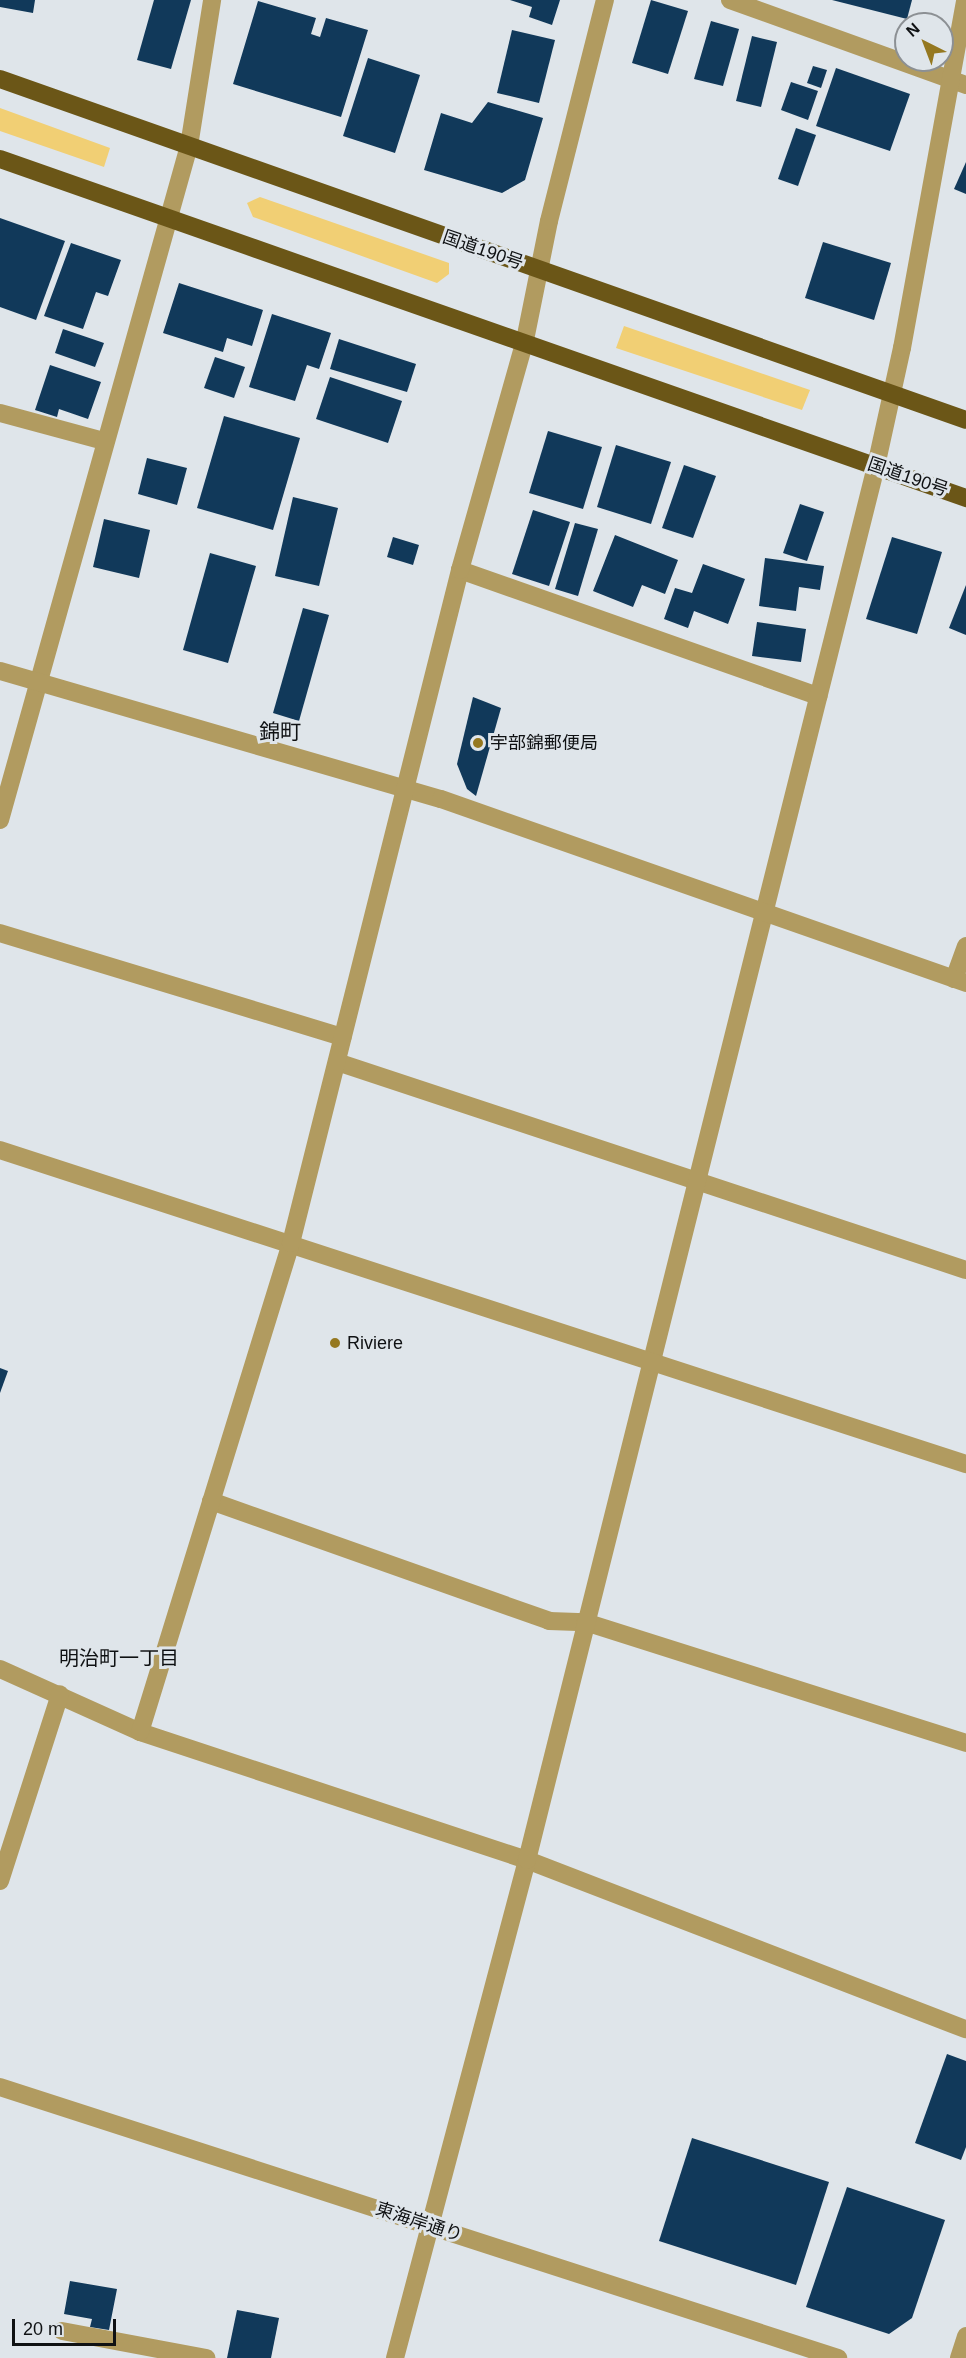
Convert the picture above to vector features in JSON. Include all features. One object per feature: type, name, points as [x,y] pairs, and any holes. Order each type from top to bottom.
[{"type":"highway","name":"国道190号","points":[[0,79],[966,420]]},
{"type":"highway","name":"国道190号","points":[[0,159],[525,340],[966,498]]},
{"type":"street","points":[[0,820],[36,680],[189,146],[212,0]]},
{"type":"street","points":[[140,1732],[291,1243],[460,570],[525,340],[605,0]]},
{"type":"street","points":[[730,0],[958,82]]},
{"type":"street","points":[[395,2358],[527,1860],[585,1622],[653,1363],[762,913],[876,466],[958,82],[965,0]]},
{"type":"street","points":[[0,413],[104,441]]},
{"type":"street","points":[[460,570],[818,696]]},
{"type":"street","points":[[0,670],[406,789],[960,981],[966,946]]},
{"type":"street","points":[[0,933],[343,1037]]},
{"type":"street","points":[[337,1062],[966,1270]]},
{"type":"street","points":[[0,1150],[966,1464]]},
{"type":"street","points":[[211,1501],[549,1621],[585,1622],[966,1743]]},
{"type":"street","points":[[0,1669],[60,1694],[140,1732],[527,1860],[966,2029]]},
{"type":"street","points":[[0,1881],[60,1694]]},
{"type":"street","name":"東海岸通り","points":[[0,2087],[838,2358]]},
{"type":"street","points":[[62,2331],[128,2351],[206,2358]]},
{"type":"street","points":[[959,2358],[966,2336]]},
{"type":"shaded area","points":[[0,108],[110,148],[104,167],[0,131]]},
{"type":"shaded area","points":[[260,197],[449,263],[449,274],[437,283],[253,217],[247,203]]},
{"type":"shaded area","points":[[624,326],[810,390],[802,410],[616,348]]},
{"type":"building","points":[[0,0],[35,0],[33,13],[0,7]]},
{"type":"building","points":[[154,0],[191,0],[171,69],[137,60]]},
{"type":"building","points":[[510,0],[560,0],[552,25],[529,17],[532,7]]},
{"type":"building","points":[[651,0],[688,11],[668,74],[632,63]]},
{"type":"building","points":[[832,0],[912,0],[909,12],[894,12],[894,16]]},
{"type":"building","points":[[258,1],[316,18],[311,34],[320,37],[326,18],[368,30],[341,117],[233,84]]},
{"type":"building","points":[[711,21],[739,29],[723,86],[694,79]]},
{"type":"building","points":[[512,30],[555,40],[539,103],[497,93]]},
{"type":"building","points":[[752,36],[777,42],[761,107],[736,101]]},
{"type":"building","points":[[368,58],[420,75],[395,153],[343,136]]},
{"type":"building","points":[[813,66],[827,70],[821,88],[807,83]]},
{"type":"building","points":[[836,68],[910,94],[890,151],[816,126]]},
{"type":"building","points":[[791,82],[818,91],[808,120],[781,110]]},
{"type":"building","points":[[488,102],[543,118],[525,180],[502,193],[424,170],[441,113],[472,123]]},
{"type":"building","points":[[796,128],[816,135],[798,186],[778,179]]},
{"type":"building","points":[[966,162],[966,194],[954,189]]},
{"type":"building","points":[[0,218],[65,241],[36,320],[0,307]]},
{"type":"building","points":[[823,242],[891,263],[874,320],[805,298]]},
{"type":"building","points":[[71,243],[121,260],[108,296],[96,292],[83,329],[44,316]]},
{"type":"building","points":[[179,283],[263,310],[252,346],[227,338],[223,352],[163,333]]},
{"type":"building","points":[[272,314],[331,333],[319,369],[307,365],[295,401],[249,387]]},
{"type":"building","points":[[63,329],[104,343],[95,367],[55,353]]},
{"type":"building","points":[[339,339],[416,364],[407,392],[330,369]]},
{"type":"building","points":[[215,357],[245,367],[234,398],[204,388]]},
{"type":"building","points":[[50,365],[101,382],[88,419],[59,409],[57,417],[35,410]]},
{"type":"building","points":[[330,377],[402,401],[388,443],[316,419]]},
{"type":"building","points":[[224,416],[300,438],[273,530],[197,508]]},
{"type":"building","points":[[548,431],[602,447],[583,509],[529,493]]},
{"type":"building","points":[[616,445],[671,462],[651,524],[597,507]]},
{"type":"building","points":[[147,458],[187,468],[177,505],[138,494]]},
{"type":"building","points":[[684,465],[716,476],[693,538],[662,528]]},
{"type":"building","points":[[293,497],[338,508],[319,586],[275,576]]},
{"type":"building","points":[[800,504],[824,512],[807,561],[783,553]]},
{"type":"building","points":[[533,510],[570,522],[549,586],[512,574]]},
{"type":"building","points":[[104,519],[150,530],[139,578],[93,567]]},
{"type":"building","points":[[575,523],[598,529],[578,596],[555,589]]},
{"type":"building","points":[[615,535],[678,560],[665,594],[642,585],[633,607],[593,591]]},
{"type":"building","points":[[393,537],[419,545],[413,565],[387,557]]},
{"type":"building","points":[[892,537],[942,552],[917,634],[866,619]]},
{"type":"building","points":[[210,553],[256,566],[228,663],[183,650]]},
{"type":"building","points":[[765,558],[824,566],[820,590],[799,587],[796,611],[759,606]]},
{"type":"building","points":[[703,564],[745,579],[728,624],[694,611],[688,628],[664,619],[675,588],[692,593]]},
{"type":"building","points":[[966,585],[966,635],[949,628]]},
{"type":"building","points":[[303,608],[329,615],[299,721],[273,713]]},
{"type":"building","points":[[757,622],[806,629],[801,662],[752,656]]},
{"type":"building","points":[[473,697],[501,708],[476,796],[467,789],[457,764]]},
{"type":"building","points":[[0,1368],[8,1371],[0,1393]]},
{"type":"building","points":[[947,2054],[966,2061],[966,2147],[961,2160],[915,2143]]},
{"type":"building","points":[[692,2138],[829,2182],[796,2285],[659,2241]]},
{"type":"building","points":[[847,2187],[945,2220],[912,2318],[889,2334],[806,2307]]},
{"type":"building","points":[[70,2281],[117,2289],[109,2330],[90,2327],[92,2319],[64,2314]]},
{"type":"building","points":[[237,2310],[279,2318],[271,2358],[227,2358]]},
{"type":"place","name":"宇部錦郵便局","points":[[478,743]]},
{"type":"place","name":"Riviere","points":[[335,1343]]},
{"type":"district","name":"錦町","points":[[280,732]]},
{"type":"district","name":"明治町一丁目","points":[[119,1658]]}]
